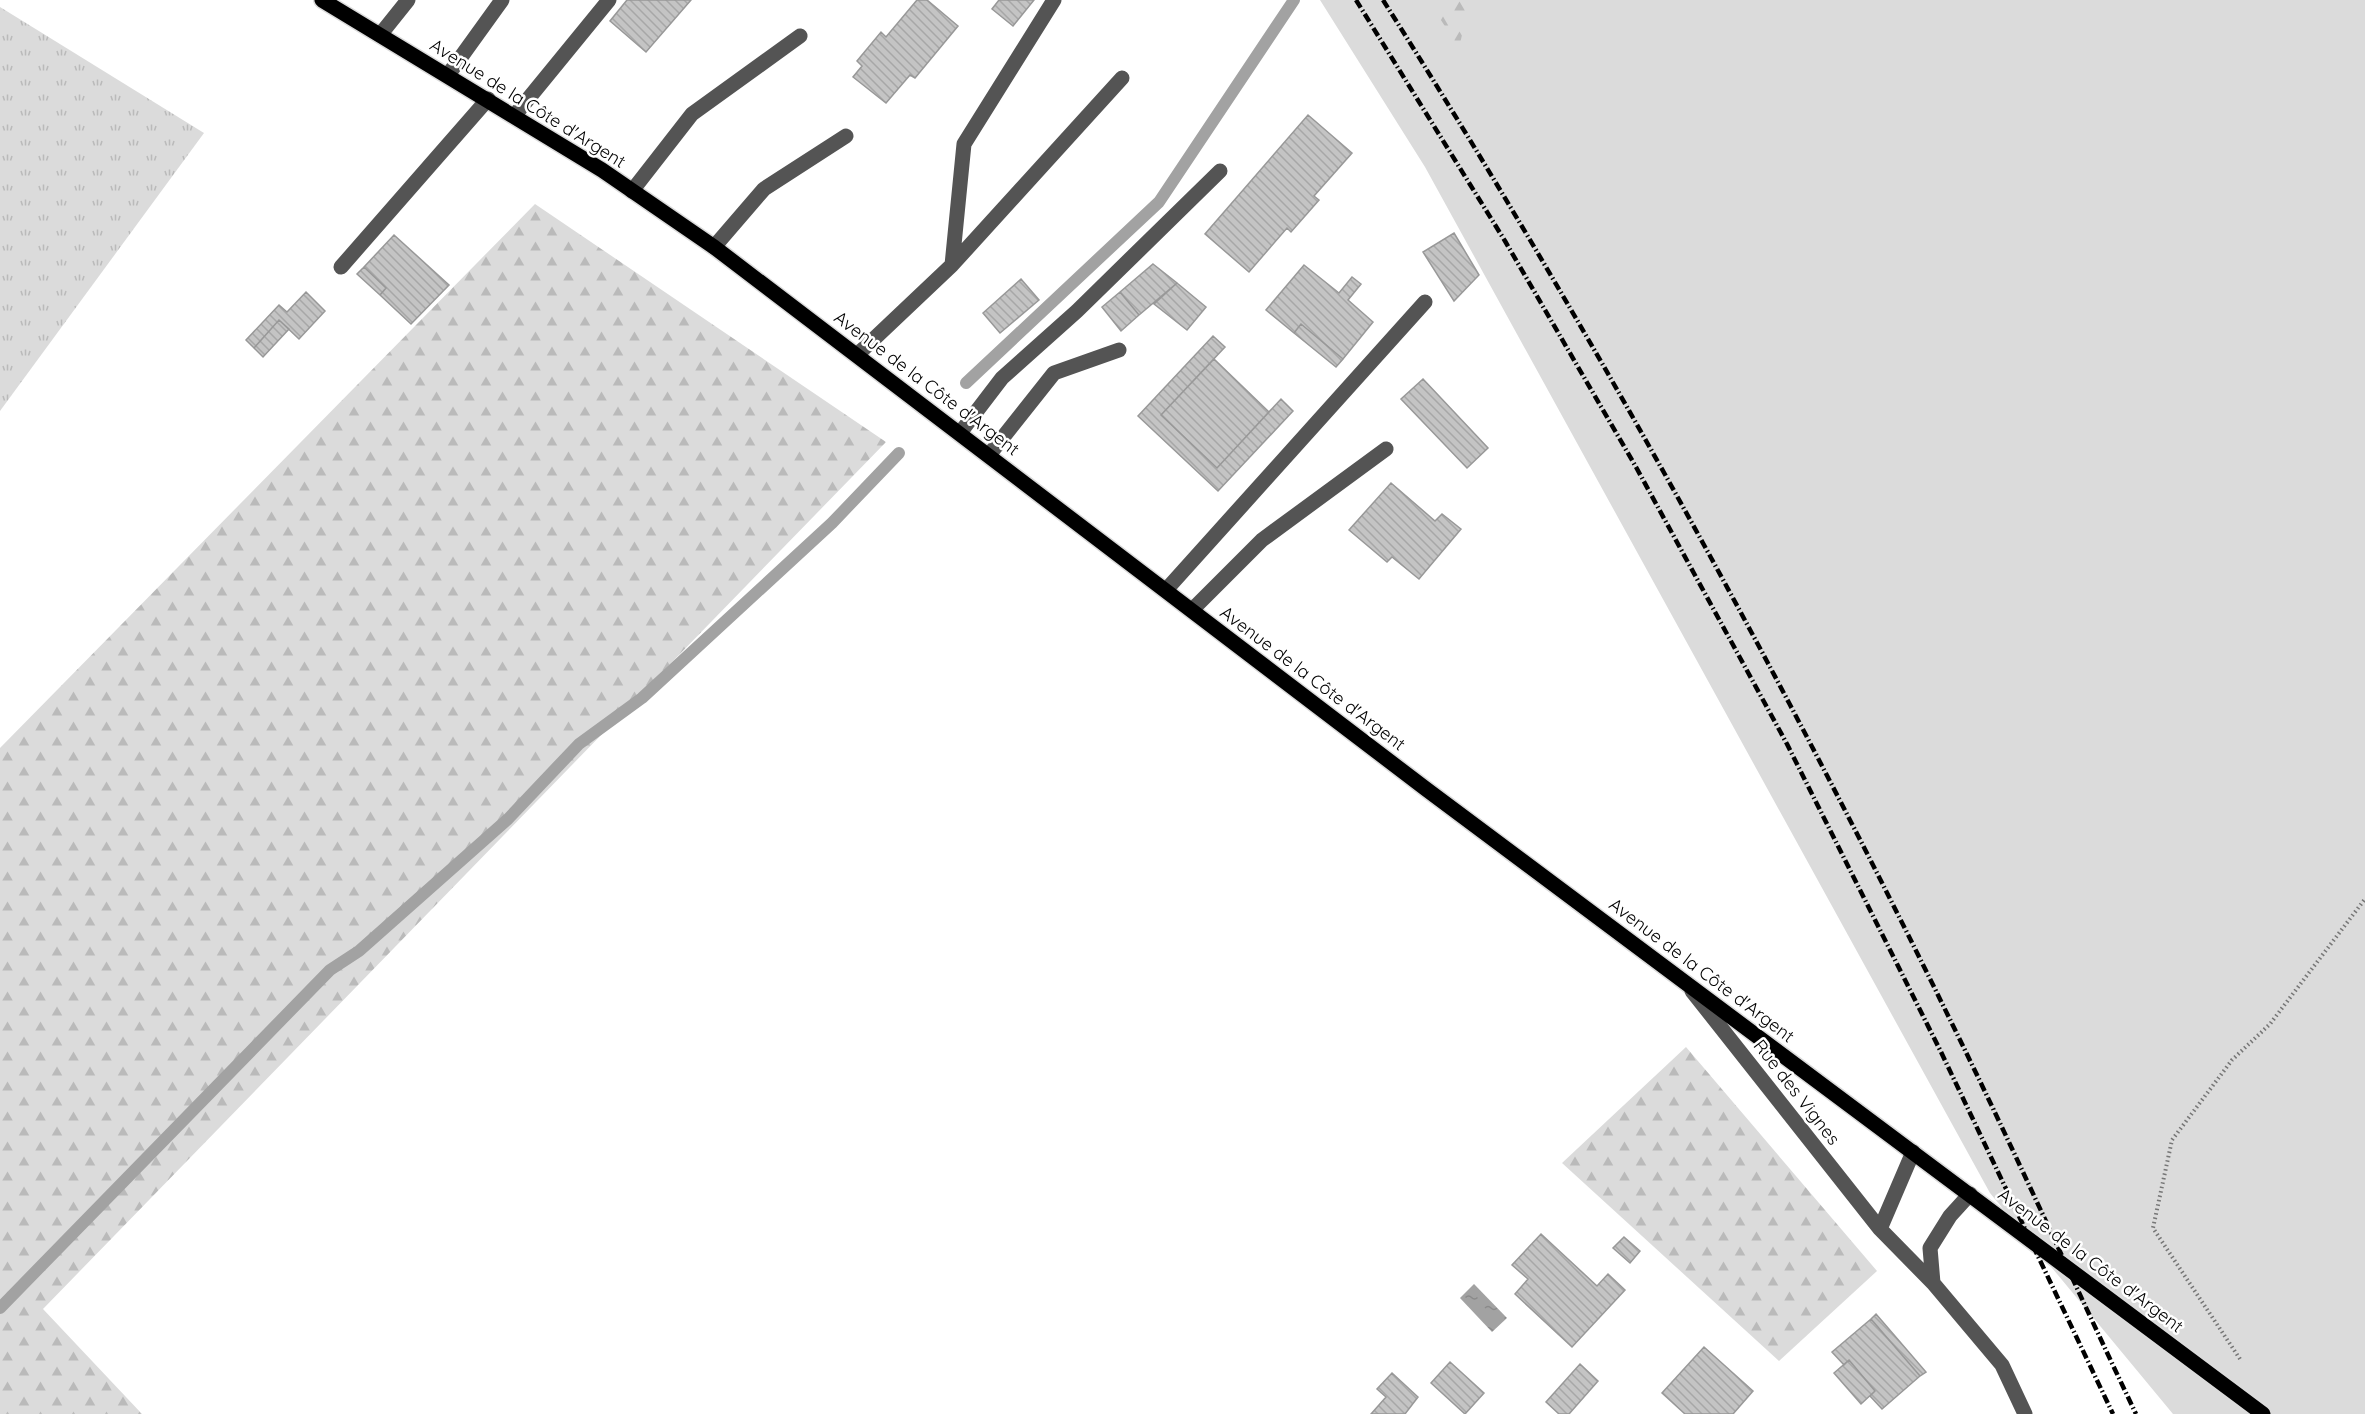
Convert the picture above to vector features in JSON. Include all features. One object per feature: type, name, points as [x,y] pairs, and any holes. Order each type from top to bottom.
[{"type":"main road","name":"Avenue de la Côte d'Argent","points":[[322,0],[515,115],[632,191],[714,248],[858,354],[1426,789],[2263,1414]]},
{"type":"street","points":[[380,35],[408,0]]},
{"type":"street","points":[[448,75],[502,0]]},
{"type":"street","points":[[515,115],[609,0]]},
{"type":"street","points":[[952,265],[964,144],[1054,0]]},
{"type":"street","points":[[632,191],[692,114],[800,36]]},
{"type":"street","points":[[858,354],[952,265],[1122,78]]},
{"type":"street","points":[[341,267],[488,99]]},
{"type":"street","points":[[714,248],[764,189],[846,136]]},
{"type":"street","points":[[960,433],[1002,378],[1077,311],[1220,171]]},
{"type":"street","points":[[1166,590],[1425,302]]},
{"type":"street","points":[[989,454],[1054,374],[1119,350]]},
{"type":"street","points":[[1192,610],[1262,540],[1386,449]]},
{"type":"street","name":"Rue des Vignes","points":[[1684,980],[1880,1228],[1933,1283],[2002,1365],[2025,1414]]},
{"type":"street","points":[[1880,1228],[1913,1152]]},
{"type":"street","points":[[1933,1283],[1930,1248],[1950,1216],[1970,1194]]},
{"type":"path","points":[[2233,1392],[2240,1358],[2153,1228],[2172,1140],[2232,1060],[2270,1024],[2365,899]]},
{"type":"green space","points":[[1320,0],[2365,0],[2365,1414],[2173,1414],[1990,1193],[1425,167]]},
{"type":"green space","points":[[1428,0],[1470,0],[1459,48]]},
{"type":"green space","points":[[0,7],[204,133],[0,411]]},
{"type":"green space","points":[[535,204],[886,442],[43,1309],[142,1414],[0,1414],[0,748]]},
{"type":"green space","points":[[1686,1047],[1877,1271],[1779,1361],[1562,1163]]},
{"type":"water","points":[[1474,1284],[1507,1318],[1492,1332],[1460,1298]]},
{"type":"building","points":[[627,0],[691,0],[646,52],[610,21]]},
{"type":"building","points":[[917,0],[927,0],[958,26],[915,78],[910,75],[886,103],[853,77],[862,66],[857,61],[881,32],[886,37]]},
{"type":"building","points":[[999,0],[1034,0],[1013,26],[992,9]]},
{"type":"building","points":[[1308,115],[1352,153],[1314,196],[1319,200],[1291,232],[1287,228],[1249,272],[1205,234]]},
{"type":"building","points":[[1454,233],[1479,275],[1454,301],[1423,252]]},
{"type":"building","points":[[394,235],[449,285],[411,324],[380,295],[386,288],[364,267]]},
{"type":"building","points":[[1153,264],[1177,283],[1139,315],[1120,292]]},
{"type":"building","points":[[1304,265],[1339,293],[1352,277],[1361,284],[1348,300],[1373,322],[1343,359],[1301,324],[1294,333],[1266,310]]},
{"type":"building","points":[[364,267],[386,288],[380,295],[357,274]]},
{"type":"building","points":[[1021,279],[1039,300],[1000,333],[983,313]]},
{"type":"building","points":[[1177,283],[1206,307],[1187,330],[1154,304]]},
{"type":"building","points":[[306,292],[325,311],[299,339],[279,320],[254,348],[246,340],[279,305],[287,312]]},
{"type":"building","points":[[1120,292],[1139,315],[1121,331],[1102,307]]},
{"type":"building","points":[[279,320],[289,329],[263,357],[254,348]]},
{"type":"building","points":[[1301,324],[1343,359],[1336,367],[1294,333]]},
{"type":"building","points":[[1213,336],[1225,347],[1161,415],[1217,468],[1281,399],[1293,411],[1218,491],[1138,416]]},
{"type":"building","points":[[1214,359],[1269,412],[1217,468],[1161,415]]},
{"type":"building","points":[[1423,379],[1488,448],[1467,468],[1401,399]]},
{"type":"building","points":[[1391,483],[1435,521],[1442,514],[1461,529],[1419,579],[1392,557],[1387,562],[1349,530]]},
{"type":"building","points":[[1541,1234],[1597,1286],[1608,1274],[1625,1290],[1572,1347],[1515,1294],[1528,1279],[1512,1265]]},
{"type":"building","points":[[1624,1237],[1640,1251],[1630,1263],[1613,1248]]},
{"type":"building","points":[[1876,1314],[1926,1372],[1920,1376],[1871,1319]]},
{"type":"building","points":[[1871,1319],[1920,1376],[1882,1409],[1870,1396],[1875,1391],[1849,1360],[1844,1365],[1832,1352]]},
{"type":"building","points":[[1704,1347],[1753,1391],[1733,1414],[1685,1414],[1662,1393]]},
{"type":"building","points":[[1849,1360],[1875,1391],[1861,1404],[1834,1373]]},
{"type":"building","points":[[1450,1362],[1484,1393],[1465,1414],[1431,1383]]},
{"type":"building","points":[[1580,1364],[1598,1381],[1569,1414],[1559,1414],[1546,1402]]},
{"type":"building","points":[[1392,1373],[1418,1397],[1405,1414],[1371,1414],[1386,1397],[1377,1389]]},
{"type":"waterway","points":[[966,383],[1159,202],[1294,0]]},
{"type":"waterway","points":[[0,1308],[330,970],[359,951],[508,819],[579,744],[642,698],[832,523],[899,453]]},
{"type":"railway","points":[[1356,0],[1505,241],[1636,467],[1787,744],[1941,1052],[2113,1414]]},
{"type":"railway","points":[[1383,0],[1462,126],[1538,254],[1613,383],[1758,644],[1895,908],[1961,1042],[2136,1414]]}]
